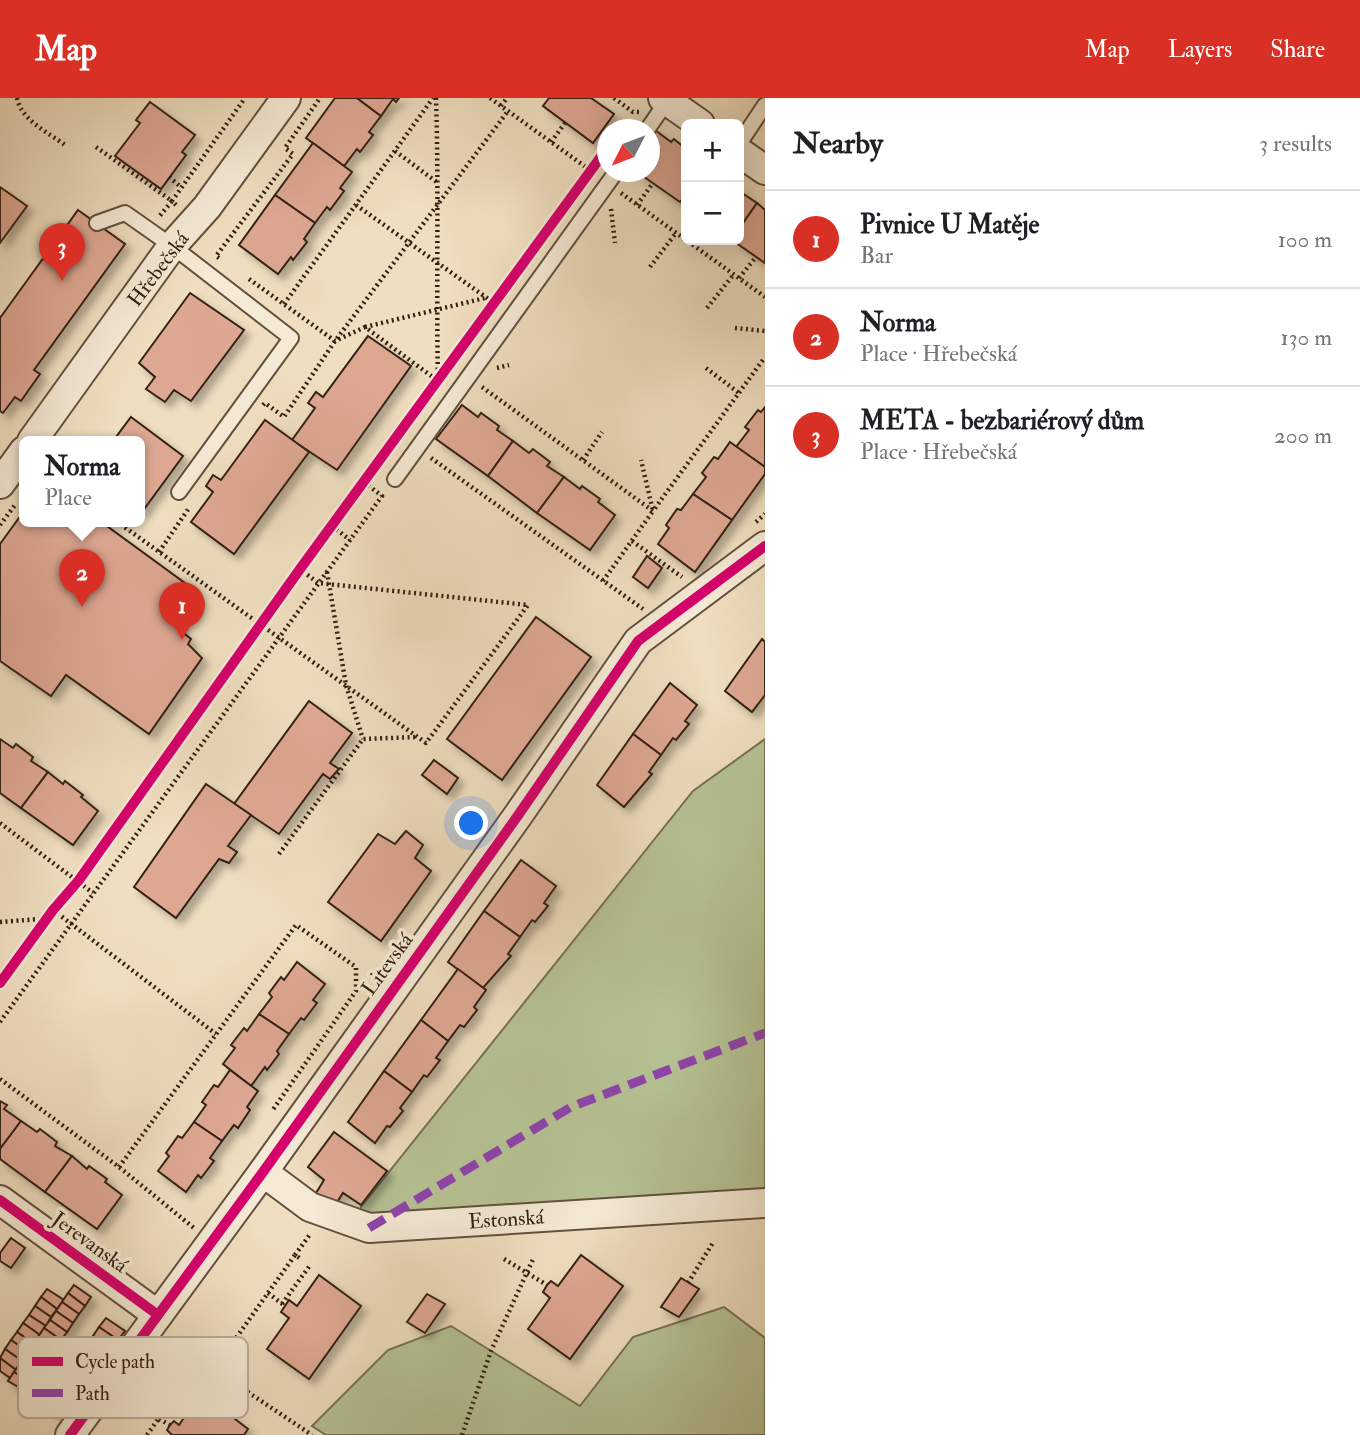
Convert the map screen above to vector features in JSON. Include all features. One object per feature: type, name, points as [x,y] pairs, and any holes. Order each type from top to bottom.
[{"type":"street","name":"Hřebečská","points":[[36,436],[173,246],[207,207],[286,98]]},
{"type":"street","points":[[657,99],[691,119]]},
{"type":"street","points":[[744,155],[765,170]]},
{"type":"street","points":[[8,494],[19,464]]},
{"type":"street","name":"Litevská","points":[[142,1337],[154,1321],[196,1235],[263,1171],[519,814],[638,641],[761,537]]},
{"type":"street","name":"Estonská","points":[[263,1171],[310,1207],[369,1228],[765,1203]]},
{"type":"street","name":"Jerevanská","points":[[0,1200],[154,1321]]},
{"type":"street","name":"Litevská","points":[[70,1435],[83,1418]]},
{"type":"lane","points":[[650,119],[657,99]]},
{"type":"lane","points":[[744,136],[765,105]]},
{"type":"lane","points":[[395,479],[608,182]]},
{"type":"lane","points":[[97,223],[125,213],[173,246],[291,338],[179,492]]},
{"type":"path","points":[[17,98],[20,110],[26,116],[65,145]]},
{"type":"path","points":[[223,261],[216,256],[293,154],[285,148],[320,98]]},
{"type":"path","points":[[284,304],[435,98]]},
{"type":"path","points":[[435,98],[439,184],[436,262],[438,382]]},
{"type":"path","points":[[490,98],[551,142],[597,169]]},
{"type":"path","points":[[501,106],[507,98]]},
{"type":"path","points":[[614,98],[630,116],[657,99]]},
{"type":"path","points":[[258,413],[265,403],[284,417],[335,341],[508,111]]},
{"type":"path","points":[[551,142],[565,123]]},
{"type":"path","points":[[96,147],[172,201]]},
{"type":"path","points":[[395,151],[439,184]]},
{"type":"path","points":[[582,182],[593,167]]},
{"type":"path","points":[[169,177],[181,187]]},
{"type":"path","points":[[617,182],[638,205],[681,236]]},
{"type":"path","points":[[638,205],[653,183]]},
{"type":"path","points":[[356,205],[490,301]]},
{"type":"path","points":[[650,267],[676,233]]},
{"type":"path","points":[[694,245],[765,297]]},
{"type":"path","points":[[739,278],[756,257]]},
{"type":"path","points":[[240,273],[335,341]]},
{"type":"path","points":[[707,308],[734,274]]},
{"type":"path","points":[[335,341],[365,327],[437,309],[490,301],[502,292]]},
{"type":"path","points":[[486,315],[490,301]]},
{"type":"path","points":[[365,327],[438,382]]},
{"type":"path","points":[[735,328],[765,331]]},
{"type":"path","points":[[603,581],[765,357]]},
{"type":"path","points":[[468,376],[509,365]]},
{"type":"path","points":[[706,368],[739,393]]},
{"type":"path","points":[[429,393],[446,370]]},
{"type":"path","points":[[468,376],[653,511]]},
{"type":"path","points":[[583,460],[602,432]]},
{"type":"path","points":[[430,458],[644,610]]},
{"type":"path","points":[[641,460],[653,511]]},
{"type":"path","points":[[356,493],[372,471]]},
{"type":"path","points":[[0,1022],[382,496],[364,482]]},
{"type":"path","points":[[0,525],[8,494]]},
{"type":"path","points":[[159,552],[196,497]]},
{"type":"path","points":[[761,537],[755,521],[765,514]]},
{"type":"path","points":[[340,515],[329,530],[350,540]]},
{"type":"path","points":[[124,527],[426,743],[528,606],[318,583],[304,565],[292,580]]},
{"type":"path","points":[[632,541],[684,578]]},
{"type":"path","points":[[327,571],[346,685],[363,739]]},
{"type":"path","points":[[253,635],[269,613]]},
{"type":"path","points":[[363,739],[417,737]]},
{"type":"path","points":[[279,854],[363,739]]},
{"type":"path","points":[[0,823],[93,893]]},
{"type":"path","points":[[70,890],[86,869]]},
{"type":"path","points":[[37,932],[61,900]]},
{"type":"path","points":[[53,910],[216,1034]]},
{"type":"path","points":[[0,922],[39,919],[45,921]]},
{"type":"path","points":[[119,1167],[296,925],[356,967],[356,991],[270,1115]]},
{"type":"path","points":[[0,1079],[119,1167],[196,1235]]},
{"type":"path","points":[[196,1235],[200,1215]]},
{"type":"path","points":[[688,1283],[714,1241]]},
{"type":"path","points":[[237,1337],[295,1255],[301,1259]]},
{"type":"path","points":[[462,1435],[491,1351],[534,1257]]},
{"type":"path","points":[[505,1259],[547,1285]]},
{"type":"path","points":[[268,1293],[284,1305],[311,1264]]},
{"type":"path","points":[[154,1321],[172,1337]]},
{"type":"path","points":[[248,1392],[312,1435]]},
{"type":"path","points":[[148,1435],[159,1419],[170,1425]]},
{"type":"green space","points":[[765,739],[765,1194],[356,1220],[361,1207],[693,791]]},
{"type":"green space","points":[[724,1307],[765,1338],[765,1435],[326,1435],[312,1426],[388,1350],[451,1326],[580,1406],[633,1337]]},
{"type":"building","points":[[335,98],[357,98],[381,116],[369,132],[373,135],[360,152],[357,149],[344,166],[306,138]]},
{"type":"building","points":[[357,98],[399,98],[396,102],[393,99],[381,116]]},
{"type":"building","points":[[549,98],[591,98],[614,114],[610,119],[597,119],[597,137],[593,143],[543,106]]},
{"type":"building","points":[[150,102],[195,135],[182,152],[186,155],[161,189],[115,156],[140,123],[136,120]]},
{"type":"building","points":[[660,134],[671,142],[674,139],[681,145],[680,202],[651,182],[660,182]]},
{"type":"building","points":[[313,143],[352,172],[340,188],[344,191],[330,210],[327,207],[315,223],[275,195]]},
{"type":"building","points":[[0,187],[27,206],[0,243]]},
{"type":"building","points":[[744,194],[757,203],[744,222]]},
{"type":"building","points":[[275,195],[315,223],[304,239],[307,242],[278,274],[239,245]]},
{"type":"building","points":[[757,203],[765,210],[765,263],[739,245],[744,245],[744,222]]},
{"type":"building","points":[[78,210],[125,244],[34,370],[40,374],[21,401],[15,397],[3,413],[0,411],[0,318]]},
{"type":"building","points":[[190,293],[244,330],[191,401],[174,390],[165,402],[146,389],[155,377],[139,363]]},
{"type":"building","points":[[368,336],[411,366],[337,470],[292,440],[315,408],[308,403],[316,392],[323,397]]},
{"type":"building","points":[[462,405],[478,417],[481,413],[499,426],[497,430],[513,441],[488,476],[436,439]]},
{"type":"building","points":[[765,407],[765,467],[736,447],[749,430],[745,427],[758,410],[761,412]]},
{"type":"building","points":[[131,417],[183,456],[145,508],[145,436],[117,436]]},
{"type":"building","points":[[265,420],[309,452],[234,554],[191,522],[213,492],[206,486],[213,475],[221,480]]},
{"type":"building","points":[[513,441],[529,453],[533,449],[550,462],[547,466],[564,477],[537,513],[488,476]]},
{"type":"building","points":[[730,442],[765,467],[765,474],[732,520],[693,494],[706,477],[702,473],[714,457],[718,459]]},
{"type":"building","points":[[564,477],[600,499],[598,502],[615,515],[590,550],[537,513]]},
{"type":"building","points":[[693,494],[732,520],[695,572],[658,544],[677,509],[681,510]]},
{"type":"building","points":[[19,518],[19,527],[108,527],[189,586],[174,606],[167,600],[163,608],[180,620],[176,627],[191,639],[188,644],[202,658],[149,734],[66,675],[51,696],[0,661],[0,544]]},
{"type":"building","points":[[647,556],[662,568],[648,588],[633,577]]},
{"type":"building","points":[[536,617],[591,657],[502,780],[447,739]]},
{"type":"building","points":[[762,639],[765,642],[765,695],[752,712],[725,691]]},
{"type":"building","points":[[670,683],[697,705],[685,721],[689,724],[676,740],[673,738],[661,755],[633,734]]},
{"type":"building","points":[[309,701],[352,733],[330,763],[339,769],[330,779],[323,774],[279,834],[234,804]]},
{"type":"building","points":[[633,734],[661,755],[649,772],[652,774],[624,807],[597,785]]},
{"type":"building","points":[[0,739],[13,748],[16,744],[33,757],[31,761],[48,772],[21,808],[0,793]]},
{"type":"building","points":[[434,760],[458,778],[447,794],[422,775]]},
{"type":"building","points":[[48,772],[83,795],[81,797],[98,811],[73,845],[21,808]]},
{"type":"building","points":[[206,784],[251,815],[228,846],[237,852],[229,863],[219,859],[176,918],[134,887]]},
{"type":"building","points":[[406,831],[423,845],[415,858],[431,871],[381,941],[328,902],[378,834],[395,844]]},
{"type":"building","points":[[521,860],[556,886],[544,903],[548,906],[535,922],[532,920],[520,937],[484,911]]},
{"type":"building","points":[[484,911],[520,937],[508,954],[511,956],[483,988],[448,962]]},
{"type":"building","points":[[297,962],[325,984],[313,1000],[317,1003],[289,1034],[259,1014],[272,997],[269,993],[281,977],[284,980]]},
{"type":"building","points":[[458,969],[486,990],[474,1007],[477,1010],[464,1027],[460,1025],[448,1041],[421,1020]]},
{"type":"building","points":[[259,1014],[289,1034],[277,1051],[279,1054],[251,1086],[223,1064],[235,1048],[231,1045],[244,1028],[247,1031]]},
{"type":"building","points":[[421,1020],[448,1041],[436,1058],[440,1060],[427,1077],[424,1075],[412,1092],[384,1071]]},
{"type":"building","points":[[230,1070],[258,1091],[238,1128],[234,1125],[222,1141],[194,1122],[206,1105],[202,1102],[214,1085],[218,1087]]},
{"type":"building","points":[[384,1071],[412,1092],[400,1108],[403,1111],[390,1127],[387,1126],[375,1143],[348,1122]]},
{"type":"building","points":[[0,1101],[7,1105],[4,1109],[21,1121],[0,1149]]},
{"type":"building","points":[[21,1121],[37,1132],[40,1129],[57,1142],[55,1146],[72,1156],[45,1192],[0,1159],[0,1149]]},
{"type":"building","points":[[194,1122],[222,1141],[210,1158],[214,1161],[201,1178],[198,1175],[186,1192],[158,1171],[169,1156],[166,1153],[178,1136],[182,1138]]},
{"type":"building","points":[[334,1132],[387,1171],[361,1205],[343,1193],[334,1207],[316,1193],[324,1180],[308,1167]]},
{"type":"building","points":[[72,1156],[87,1169],[89,1166],[107,1179],[105,1182],[122,1195],[97,1229],[45,1192]]},
{"type":"building","points":[[11,1238],[25,1248],[11,1268],[0,1261],[0,1253]]},
{"type":"building","points":[[581,1255],[623,1286],[570,1359],[528,1329],[550,1298],[543,1292],[547,1285],[551,1281],[558,1286]]},
{"type":"building","points":[[319,1275],[361,1306],[309,1379],[267,1349],[289,1318],[281,1312],[289,1300],[297,1306]]},
{"type":"building","points":[[681,1278],[699,1289],[679,1317],[661,1307]]},
{"type":"building","points":[[74,1285],[91,1297],[85,1306],[68,1293]]},
{"type":"building","points":[[47,1289],[64,1300],[57,1309],[41,1297]]},
{"type":"building","points":[[68,1293],[85,1306],[79,1314],[62,1302]]},
{"type":"building","points":[[427,1294],[445,1304],[425,1333],[407,1322]]},
{"type":"building","points":[[41,1297],[57,1309],[51,1317],[35,1306]]},
{"type":"building","points":[[62,1302],[79,1314],[73,1323],[56,1311]]},
{"type":"building","points":[[35,1306],[51,1317],[46,1326],[29,1315]]},
{"type":"building","points":[[56,1311],[73,1323],[67,1332],[50,1320]]},
{"type":"building","points":[[29,1315],[46,1326],[40,1335],[23,1323]]},
{"type":"building","points":[[106,1318],[125,1331],[120,1337],[114,1337],[99,1327]]},
{"type":"building","points":[[50,1320],[67,1332],[63,1337],[57,1337],[44,1328]]},
{"type":"building","points":[[23,1323],[40,1335],[24,1337],[17,1332]]},
{"type":"building","points":[[99,1327],[114,1337],[94,1337]]},
{"type":"building","points":[[44,1328],[57,1337],[38,1337]]},
{"type":"building","points":[[17,1332],[24,1337],[18,1337],[18,1345],[11,1340]]},
{"type":"building","points":[[11,1340],[18,1345],[18,1358],[5,1349]]},
{"type":"building","points":[[5,1349],[18,1358],[18,1367],[16,1370],[0,1358]]},
{"type":"building","points":[[0,1358],[16,1370],[10,1378],[0,1371]]},
{"type":"building","points":[[14,1372],[18,1375],[18,1387],[8,1381]]},
{"type":"building","points":[[184,1418],[234,1418],[248,1429],[244,1435],[172,1435],[167,1430],[174,1421],[179,1425]]},
{"type":"marked path","points":[[369,1228],[571,1107],[765,1033]]},
{"type":"cycle path","points":[[0,983],[53,910],[79,880],[300,569],[597,162]]},
{"type":"cycle path","points":[[142,1337],[519,814],[638,641],[765,546]]},
{"type":"cycle path","points":[[0,1200],[158,1315]]},
{"type":"cycle path","points":[[70,1435],[82,1418]]},
{"type":"place","name":"META - bezbariérový dům","points":[[62,281]]},
{"type":"place","name":"Norma","points":[[82,607]]},
{"type":"place","name":"Pivnice U Matěje","points":[[182,640]]}]
